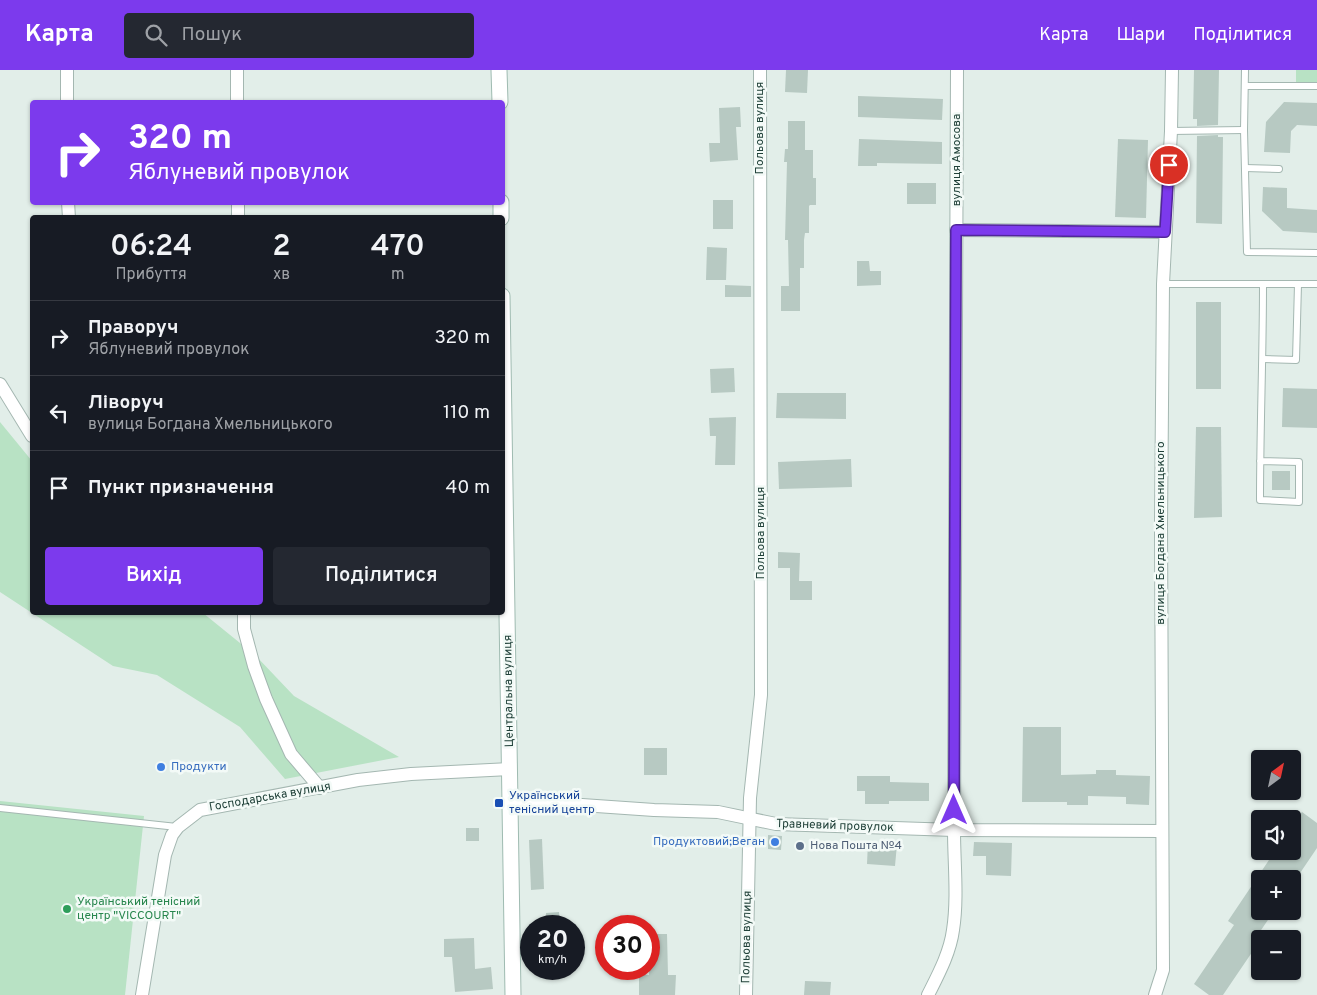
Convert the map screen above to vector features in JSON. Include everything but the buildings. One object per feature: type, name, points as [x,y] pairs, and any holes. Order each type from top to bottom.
[{"type":"main road","points":[[499,70],[500,100]]},
{"type":"main road","name":"Центральна вулиця","points":[[505,474],[513,995]]},
{"type":"street","points":[[67,70],[67,100]]},
{"type":"street","points":[[237,70],[237,100]]},
{"type":"street","name":"Польова вулиця","points":[[746,995],[749,818],[761,695],[760,70]]},
{"type":"street","name":"вулиця Амосова","points":[[928,995],[948,950],[953,931],[955,906],[957,70]]},
{"type":"street","name":"вулиця Богдана Хмельницького","points":[[1155,995],[1163,970],[1161,525],[1163,284],[1171,132],[1172,70]]},
{"type":"street","points":[[956,230],[1165,232]]},
{"type":"street","points":[[0,384],[30,433]]},
{"type":"street","points":[[244,615],[244,629],[254,666],[266,699],[291,754],[320,788]]},
{"type":"street","name":"Господарська вулиця","points":[[142,995],[165,855],[172,835],[178,827],[200,810],[358,780],[411,774],[510,770]]},
{"type":"street","name":"Травневий провулок","points":[[510,800],[654,810],[718,812],[776,824],[954,830],[1161,831]]},
{"type":"lane","points":[[1245,70],[1244,130],[1247,252],[1317,253]]},
{"type":"lane","points":[[1245,86],[1317,86]]},
{"type":"lane","points":[[1171,132],[1244,130]]},
{"type":"lane","points":[[1245,168],[1279,169]]},
{"type":"lane","points":[[1163,284],[1317,284]]},
{"type":"lane","points":[[1260,461],[1299,462],[1299,502],[1260,500],[1260,461],[1263,359],[1263,284]]},
{"type":"lane","points":[[1263,359],[1296,360],[1298,284]]},
{"type":"lane","points":[[0,808],[178,827]]},
{"type":"green space","points":[[1296,70],[1317,70],[1317,82],[1296,82]]},
{"type":"green space","points":[[0,422],[30,459],[30,612],[0,592]]},
{"type":"green space","points":[[35,615],[205,615],[256,656],[294,696],[399,757],[285,779],[240,727],[157,675],[113,666]]},
{"type":"green space","name":"Український тенісний центр \"VICCOURT\"","points":[[0,801],[144,816],[125,995],[0,995]]},
{"type":"place","name":"Продукти","points":[[161,767]]},
{"type":"place","name":"Український тенісний центр","points":[[499,803]]},
{"type":"place","name":"Продуктовий;Веган","points":[[775,842]]},
{"type":"place","name":"Нова Пошта №4","points":[[800,846]]},
{"type":"place","name":"Український тенісний центр \"VICCOURT\"","points":[[67,909]]},
{"type":"route","points":[[954,810],[956,230],[1165,232],[1169,165]]}]
